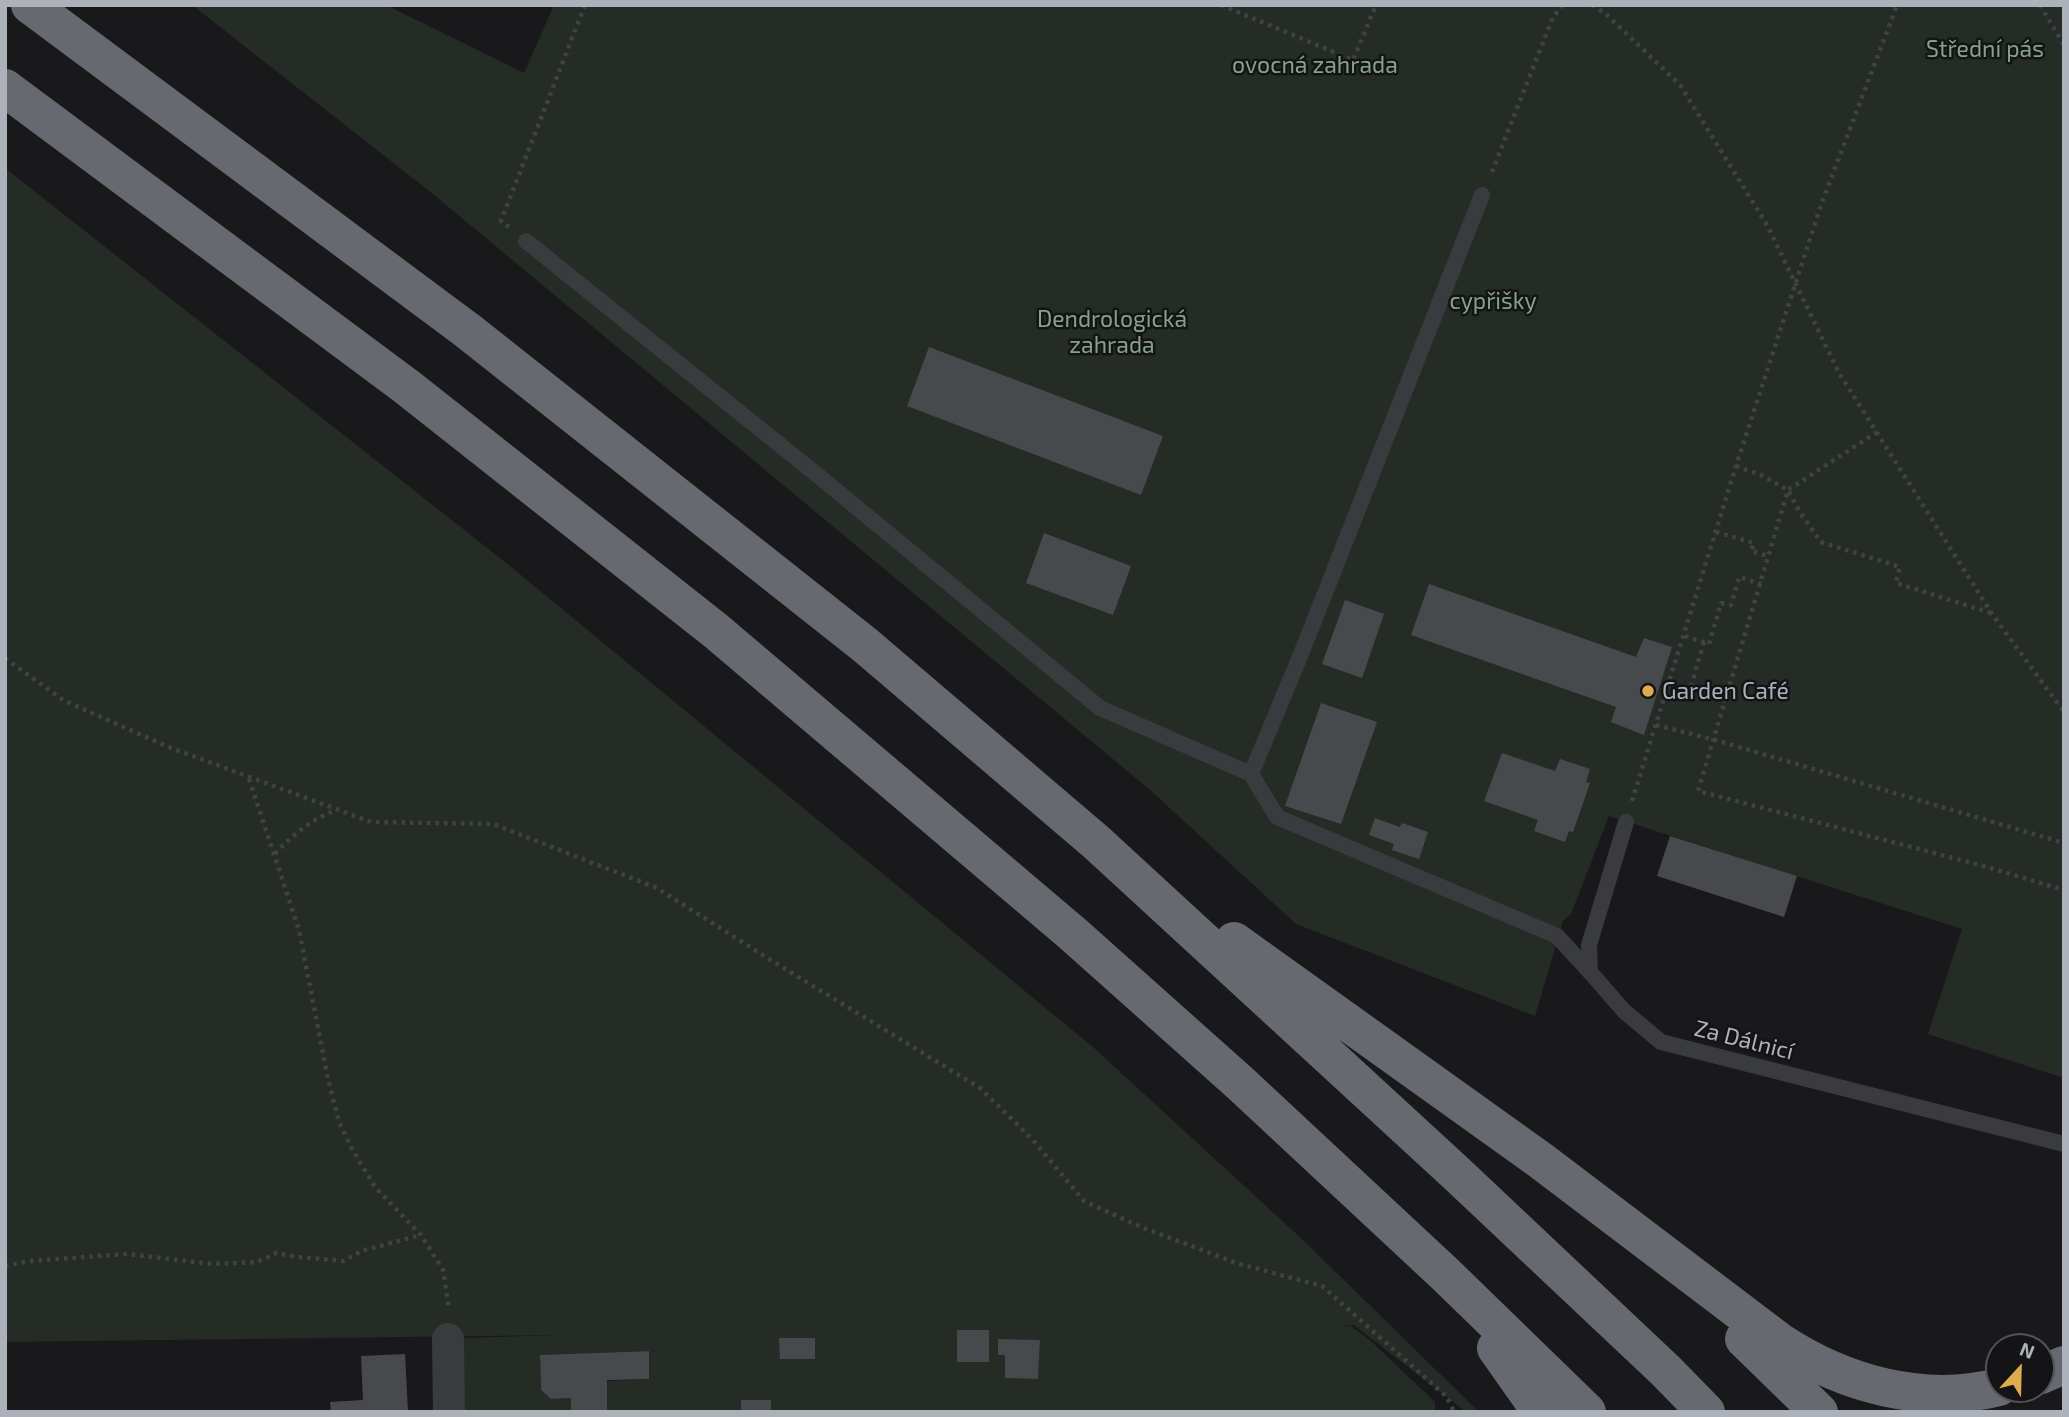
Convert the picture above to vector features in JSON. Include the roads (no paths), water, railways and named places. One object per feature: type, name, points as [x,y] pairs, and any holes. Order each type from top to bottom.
[{"type":"highway","points":[[30,5],[468,331],[865,645],[1096,842],[1467,1183],[1706,1412]]},
{"type":"highway","points":[[5,88],[407,387],[716,631],[1084,943],[1240,1083],[1445,1274],[1587,1412]]},
{"type":"highway","points":[[1096,842],[1540,1160],[1780,1342],[1822,1366],[1866,1383],[1915,1393],[1985,1389]]},
{"type":"highway","points":[[1540,1160],[1710,1308],[1819,1412]]},
{"type":"highway","points":[[1445,1274],[1541,1412]]},
{"type":"street","points":[[448,1339],[449,1412]]},
{"type":"lane","points":[[526,241],[821,478],[1100,708],[1251,774],[1482,195]]},
{"type":"lane","name":"Za Dálnicí","points":[[1251,774],[1277,817],[1558,936],[1624,1011],[1661,1042],[2064,1144]]},
{"type":"lane","points":[[1590,972],[1589,945],[1626,822]]},
{"type":"place","name":"Garden Café","points":[[1648,691]]},
{"type":"park label","name":"Střední pás","points":[[1985,49]]},
{"type":"park label","name":"ovocná zahrada","points":[[1315,65]]},
{"type":"park label","name":"cypřišky","points":[[1493,301]]},
{"type":"park label","name":"Dendrologická zahrada","points":[[1112,332]]}]
